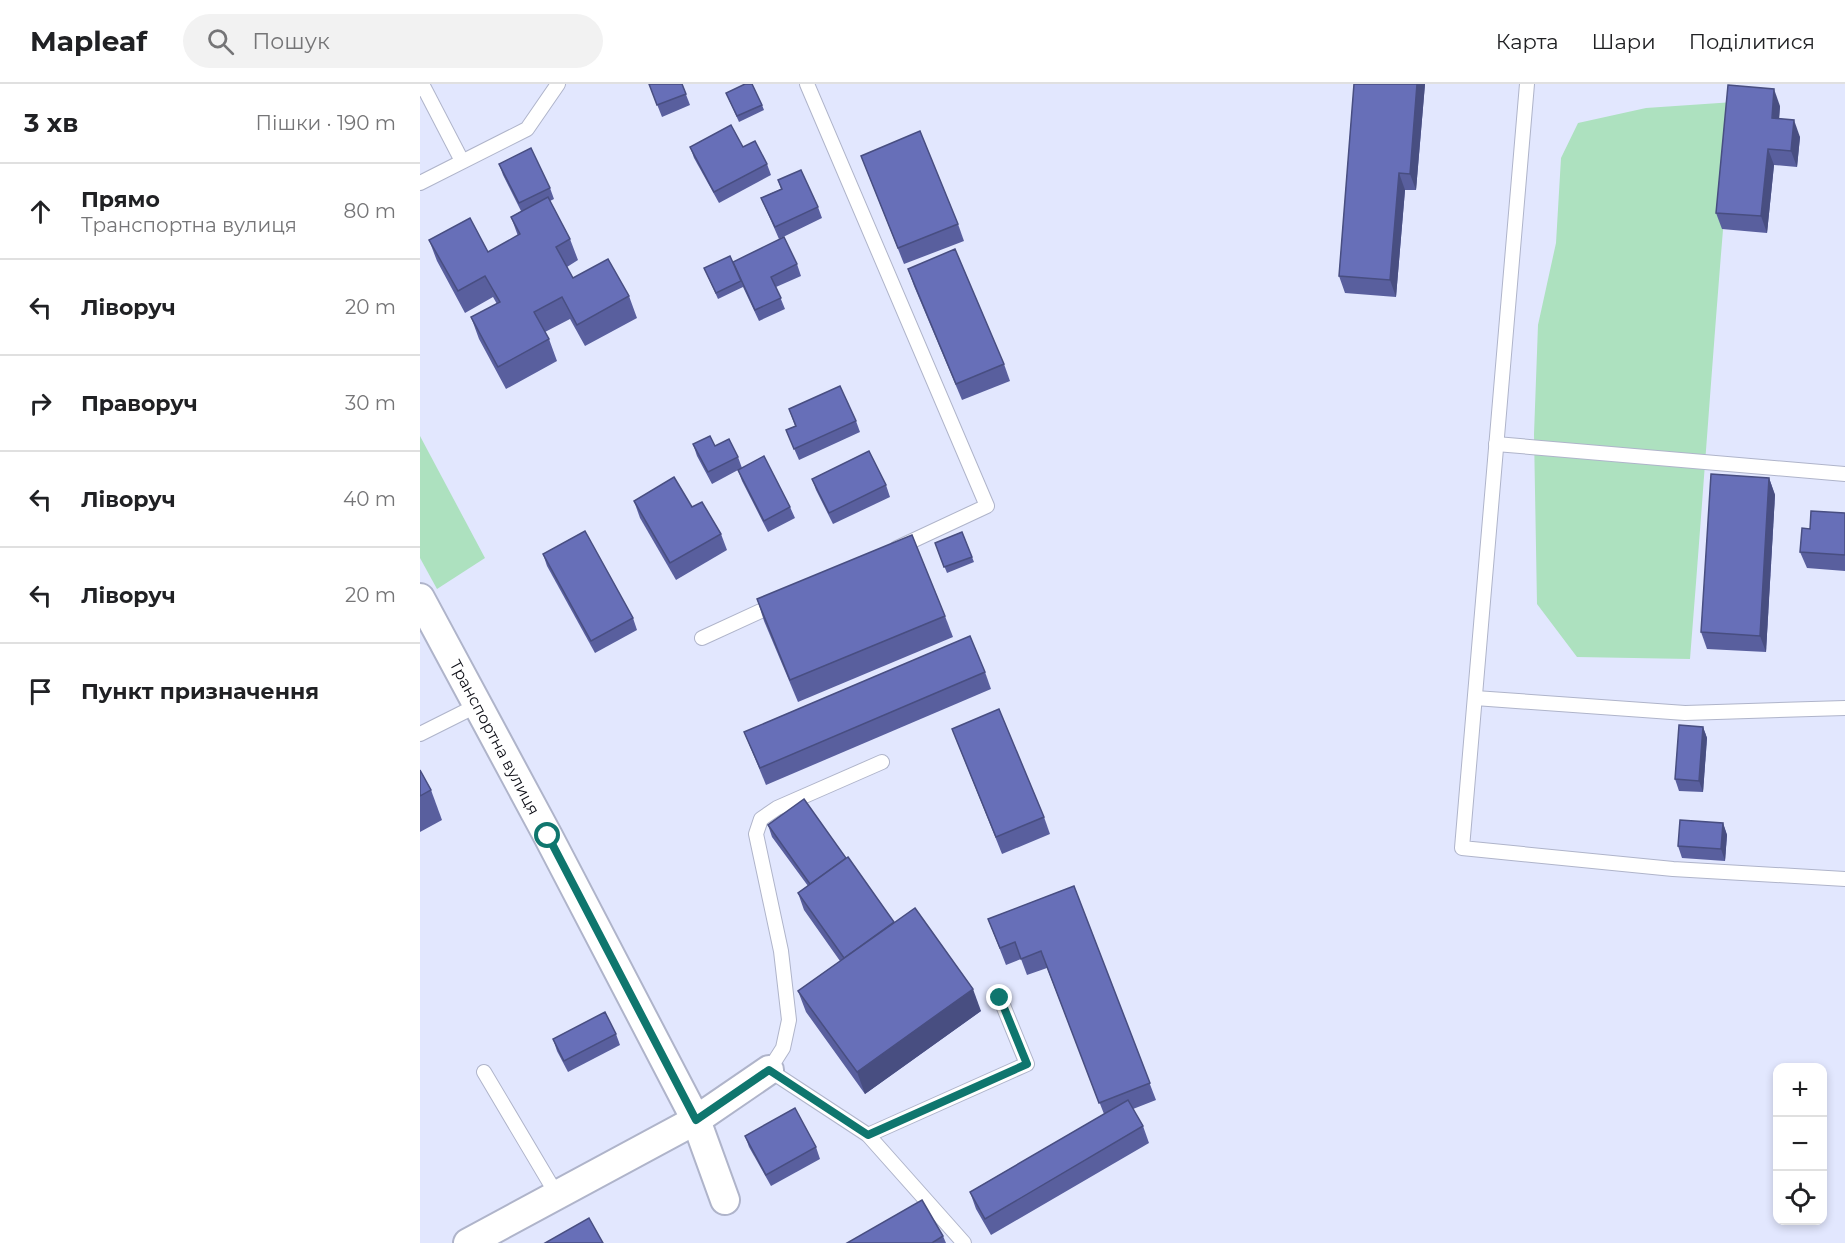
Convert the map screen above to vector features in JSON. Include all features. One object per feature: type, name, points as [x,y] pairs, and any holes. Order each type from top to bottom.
[{"type":"street","name":"Транспортна вулиця","points":[[420,598],[696,1120],[724,1200]]},
{"type":"street","points":[[468,1243],[696,1120],[769,1070]]},
{"type":"lane","points":[[422,84],[462,161]]},
{"type":"lane","points":[[420,183],[526,129],[558,84]]},
{"type":"lane","points":[[807,84],[987,507],[882,555]]},
{"type":"lane","points":[[1527,84],[1462,848],[1673,869],[1845,879]]},
{"type":"lane","points":[[1496,444],[1845,474]]},
{"type":"lane","points":[[702,638],[786,599]]},
{"type":"lane","points":[[1475,698],[1685,713],[1845,708]]},
{"type":"lane","points":[[420,734],[478,705]]},
{"type":"lane","points":[[882,762],[777,808],[761,819],[756,834],[781,951],[789,1020],[783,1048],[769,1070],[868,1135],[964,1243]]},
{"type":"lane","points":[[868,1135],[1027,1064],[1000,998]]},
{"type":"lane","points":[[484,1072],[557,1195]]},
{"type":"green space","points":[[1734,102],[1690,659],[1577,657],[1537,604],[1534,434],[1538,325],[1556,243],[1561,158],[1578,123],[1646,108]]},
{"type":"green space","points":[[420,436],[485,558],[437,589],[420,558]]},
{"type":"building","points":[[649,84],[682,84],[686,94],[657,105]]},
{"type":"building","points":[[745,84],[752,84],[762,105],[737,116],[726,93]]},
{"type":"building","points":[[1354,84],[1417,84],[1410,174],[1399,173],[1390,280],[1339,276]]},
{"type":"building","points":[[1728,85],[1774,89],[1772,118],[1794,120],[1791,151],[1768,149],[1761,216],[1716,213]]},
{"type":"building","points":[[731,125],[743,147],[755,141],[767,164],[714,192],[690,147]]},
{"type":"building","points":[[920,131],[958,224],[898,248],[861,156]]},
{"type":"building","points":[[531,148],[550,188],[519,203],[499,164]]},
{"type":"building","points":[[801,170],[818,207],[775,227],[761,198],[782,189],[778,180]]},
{"type":"building","points":[[548,197],[570,239],[556,247],[573,278],[608,259],[629,296],[577,325],[562,297],[534,312],[549,339],[498,367],[471,317],[500,302],[485,276],[458,291],[429,240],[470,218],[488,252],[520,234],[511,217]]},
{"type":"building","points":[[784,237],[797,264],[771,277],[781,298],[755,310],[733,262]]},
{"type":"building","points":[[955,249],[1004,364],[956,384],[908,269]]},
{"type":"building","points":[[730,256],[741,281],[716,293],[704,268]]},
{"type":"building","points":[[840,386],[856,421],[794,449],[786,430],[796,426],[789,409]]},
{"type":"building","points":[[710,436],[715,446],[729,439],[738,457],[708,472],[693,444]]},
{"type":"building","points":[[869,451],[886,485],[829,513],[812,479]]},
{"type":"building","points":[[764,456],[790,507],[764,521],[738,470]]},
{"type":"building","points":[[1711,474],[1769,478],[1760,636],[1701,632]]},
{"type":"building","points":[[674,477],[692,507],[702,502],[721,534],[670,563],[634,501]]},
{"type":"building","points":[[1811,511],[1845,513],[1845,555],[1800,552],[1802,528],[1810,529]]},
{"type":"building","points":[[585,531],[633,618],[591,641],[543,554]]},
{"type":"building","points":[[962,532],[972,557],[944,567],[935,543]]},
{"type":"building","points":[[912,535],[945,616],[790,680],[757,599]]},
{"type":"building","points":[[970,636],[985,672],[760,768],[744,732]]},
{"type":"building","points":[[999,709],[1044,817],[996,837],[952,729]]},
{"type":"building","points":[[1679,725],[1703,727],[1699,781],[1675,779]]},
{"type":"building","points":[[420,770],[431,790],[420,796]]},
{"type":"building","points":[[804,799],[846,858],[810,884],[768,825]]},
{"type":"building","points":[[1680,820],[1723,823],[1721,849],[1678,846]]},
{"type":"building","points":[[848,857],[894,922],[844,958],[798,893]]},
{"type":"building","points":[[1074,886],[1150,1083],[1099,1103],[1041,951],[1021,959],[1015,942],[1000,948],[988,919]]},
{"type":"building","points":[[915,908],[973,989],[857,1072],[798,991]]},
{"type":"building","points":[[605,1012],[616,1034],[564,1061],[553,1039]]},
{"type":"building","points":[[1128,1100],[1143,1126],[985,1219],[970,1192]]},
{"type":"building","points":[[795,1108],[816,1147],[766,1175],[745,1136]]},
{"type":"building","points":[[922,1200],[943,1236],[932,1243],[847,1243]]},
{"type":"building","points":[[589,1218],[603,1243],[545,1243]]},
{"type":"route","points":[[548,836],[696,1120],[769,1070],[868,1135],[1027,1064],[1000,998]]}]
